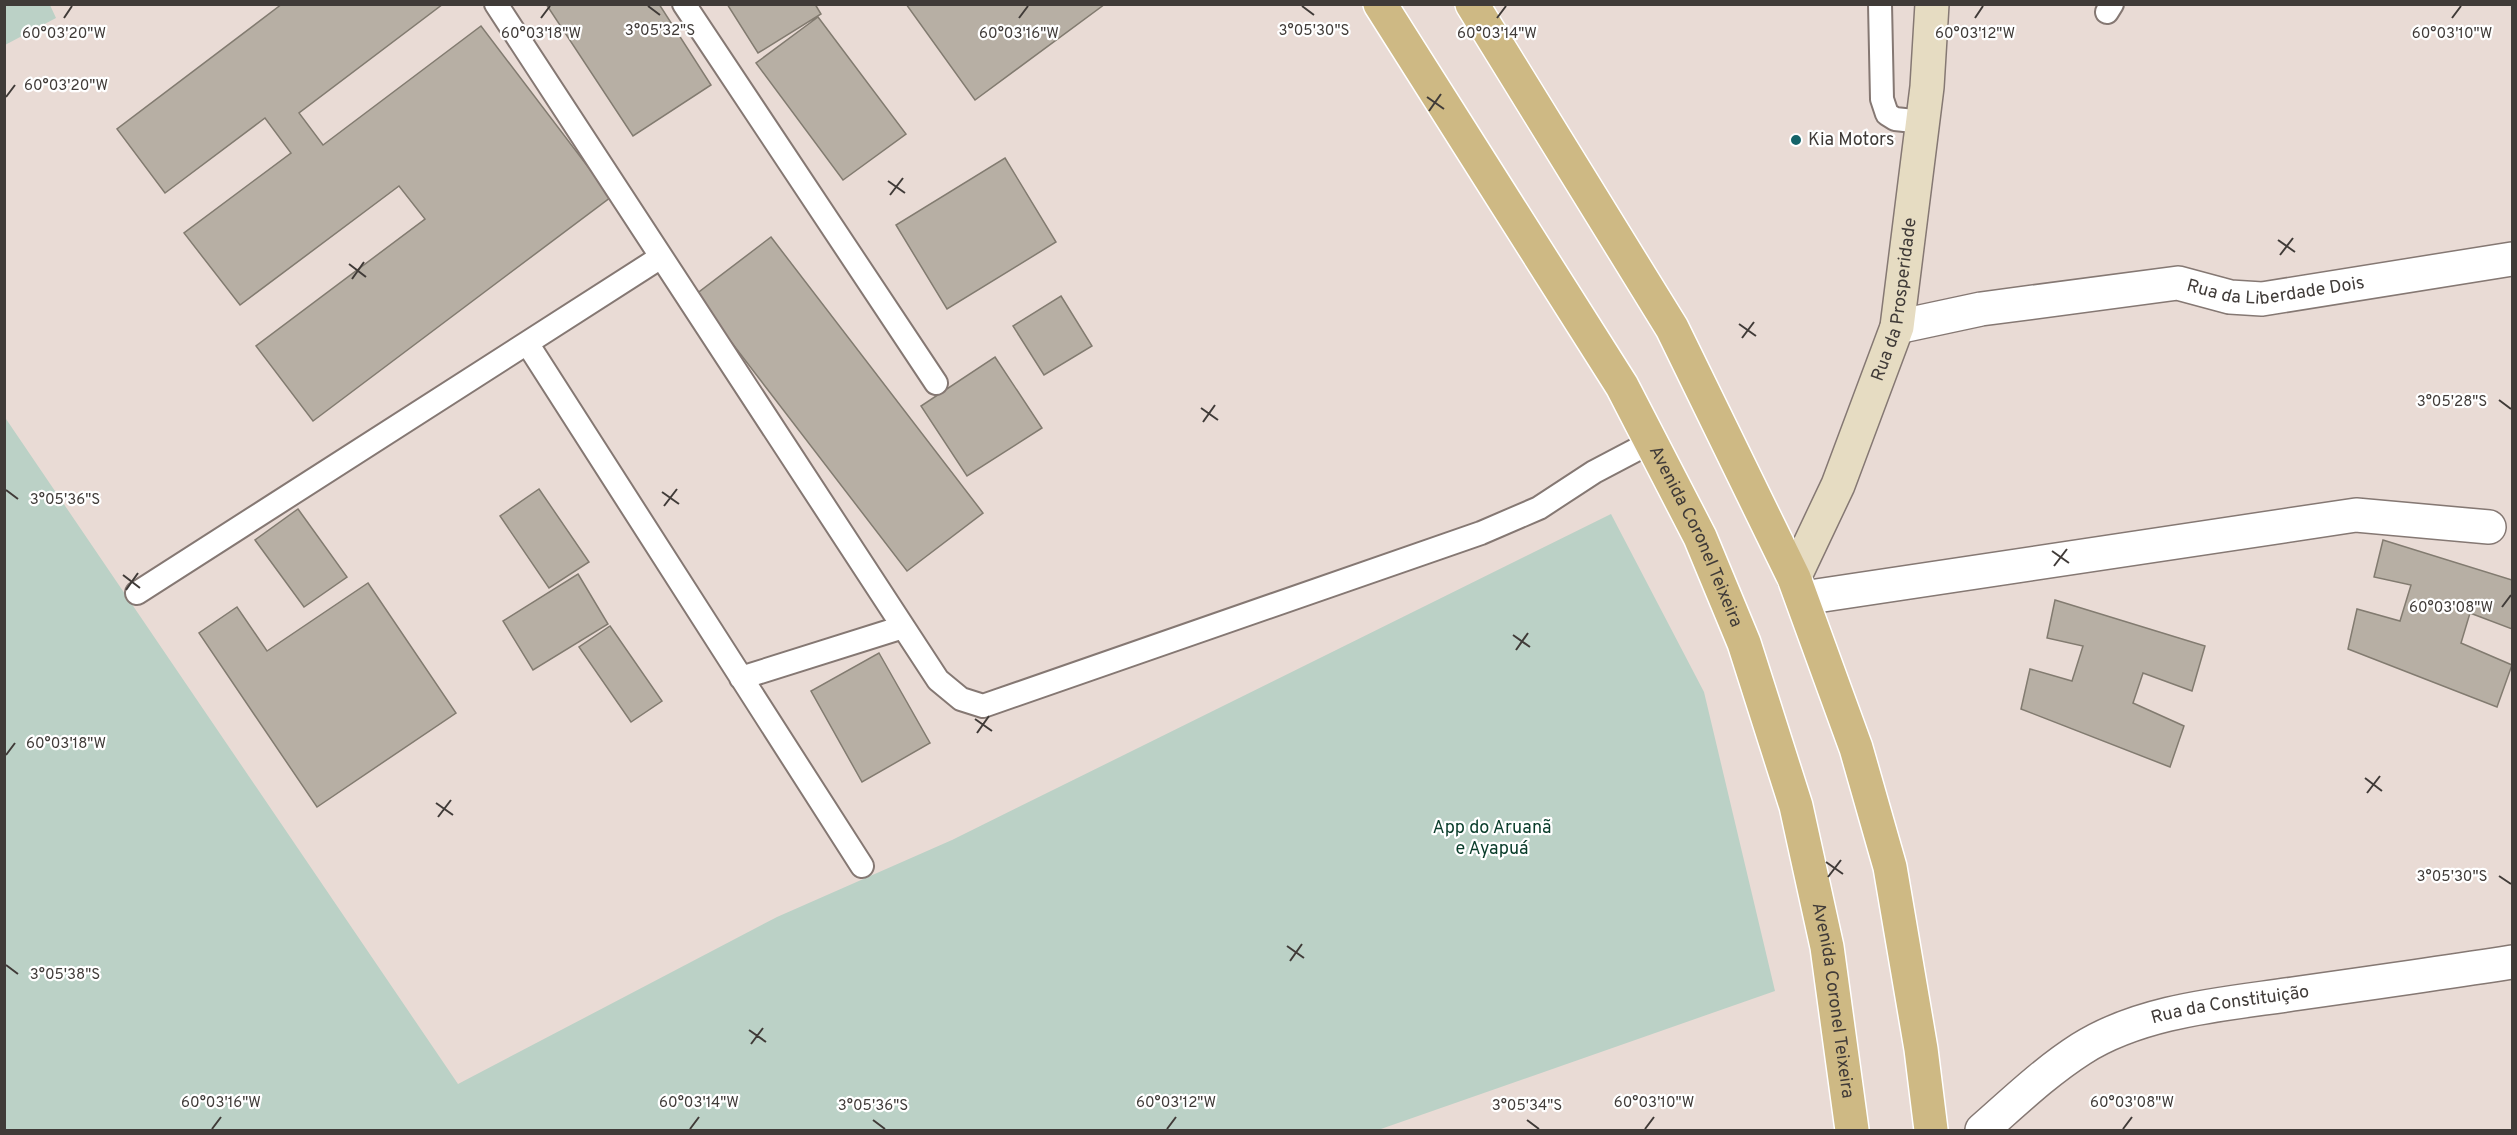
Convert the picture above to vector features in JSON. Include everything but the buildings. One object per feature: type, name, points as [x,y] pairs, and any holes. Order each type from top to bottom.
[{"type":"main road","name":"Avenida Coronel Teixeira","points":[[1380,4],[1622,386],[1700,537],[1744,643],[1796,806],[1827,947],[1852,1131]]},
{"type":"main road","points":[[1472,4],[1672,328],[1798,588],[1856,747],[1890,867],[1921,1049],[1931,1131]]},
{"type":"street","name":"Rua da Prosperidade","points":[[1798,588],[1897,327],[1923,122],[1932,4]]},
{"type":"street","name":"Rua da Liberdade Dois","points":[[1897,327],[1981,309],[2178,283],[2230,297],[2262,299],[2512,259]]},
{"type":"street","points":[[1798,588],[2356,515],[2489,527]]},
{"type":"street","name":"Rua da Constituição","points":[[1982,1131],[2042,1077],[2082,1048],[2125,1028],[2178,1013],[2238,1002],[2512,962]]},
{"type":"lane","points":[[496,4],[938,680],[961,699],[983,706],[1481,533],[1539,508],[1594,472],[1651,442]]},
{"type":"lane","points":[[684,4],[936,383]]},
{"type":"lane","points":[[1880,4],[1882,99],[1887,114],[1895,119],[1923,122]]},
{"type":"lane","points":[[137,593],[661,257]]},
{"type":"lane","points":[[527,343],[862,867]]},
{"type":"lane","points":[[741,678],[903,627]]},
{"type":"green space","points":[[5,4],[50,5],[56,18],[5,45]]},
{"type":"green space","name":"App do Aruanã e Ayapuá","points":[[4,416],[458,1084],[777,917],[952,840],[1611,514],[1704,692],[1775,991],[1378,1130],[5,1130]]},
{"type":"place","name":"Kia Motors","points":[[1796,140]]}]
